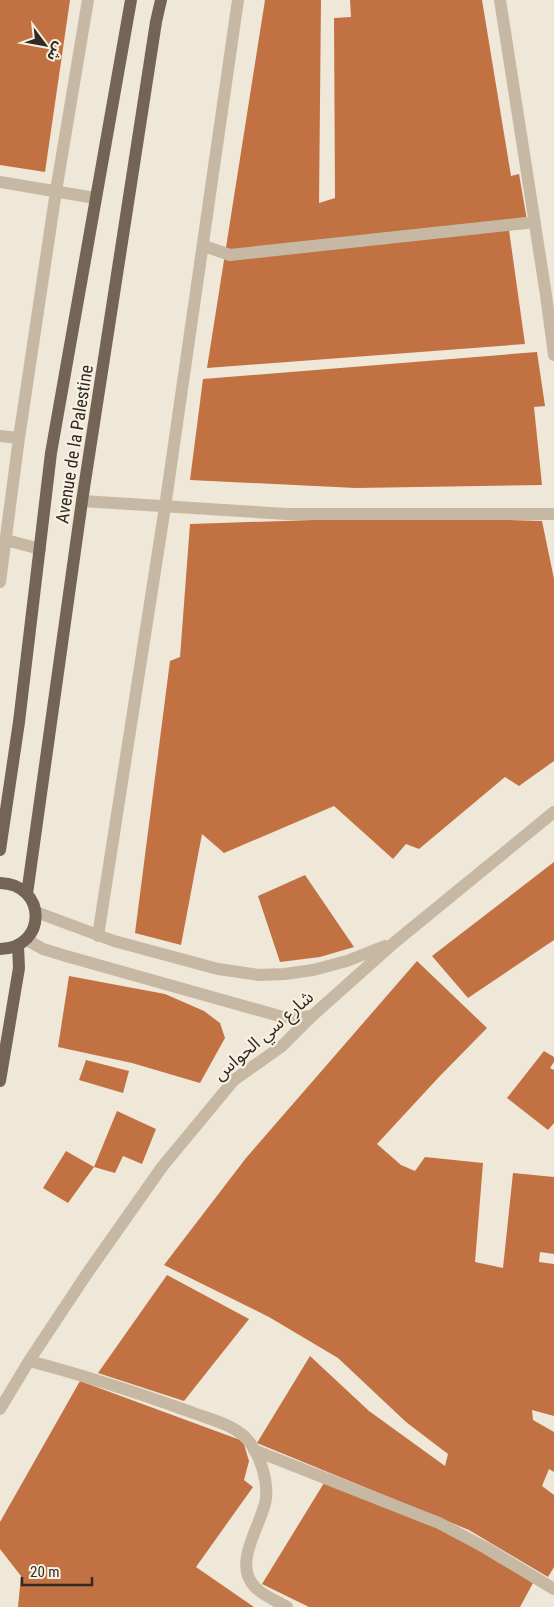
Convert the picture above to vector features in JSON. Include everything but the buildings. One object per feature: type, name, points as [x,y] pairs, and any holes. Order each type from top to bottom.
[{"type":"main road","name":"Avenue de la Palestine","points":[[0,850],[19,722],[51,453],[131,0]]},
{"type":"main road","name":"Avenue de la Palestine","points":[[27,894],[82,502],[156,22],[161,0]]},
{"type":"main road","points":[[0,883],[8,883],[19,887],[33,902],[36,912],[36,922],[23,943],[0,1081]]},
{"type":"main road","points":[[0,949],[8,949],[23,943]]},
{"type":"street","points":[[0,582],[19,438],[56,191],[88,0]]},
{"type":"street","points":[[98,936],[165,507],[238,0]]},
{"type":"street","points":[[500,0],[534,222],[550,295],[554,355]]},
{"type":"street","points":[[0,182],[95,198]]},
{"type":"street","points":[[204,246],[230,255],[534,222]]},
{"type":"street","points":[[0,436],[19,438]]},
{"type":"street","points":[[82,502],[286,514],[554,514]]},
{"type":"street","points":[[6,540],[40,549]]},
{"type":"street","name":"شارع سي الحواس","points":[[0,1410],[29,1361],[86,1275],[168,1159],[234,1080],[282,1046],[312,1016],[395,942],[554,812]]},
{"type":"street","points":[[36,912],[98,936],[187,962],[259,975],[313,970],[347,961],[395,942]]},
{"type":"street","points":[[23,943],[283,1017],[312,1016]]},
{"type":"street","points":[[29,1361],[81,1375],[224,1424],[246,1437],[260,1463],[265,1479],[266,1497],[260,1520],[250,1541],[247,1556],[248,1578],[255,1588],[287,1607]]},
{"type":"street","points":[[254,1450],[439,1523],[486,1548],[554,1589]]}]
